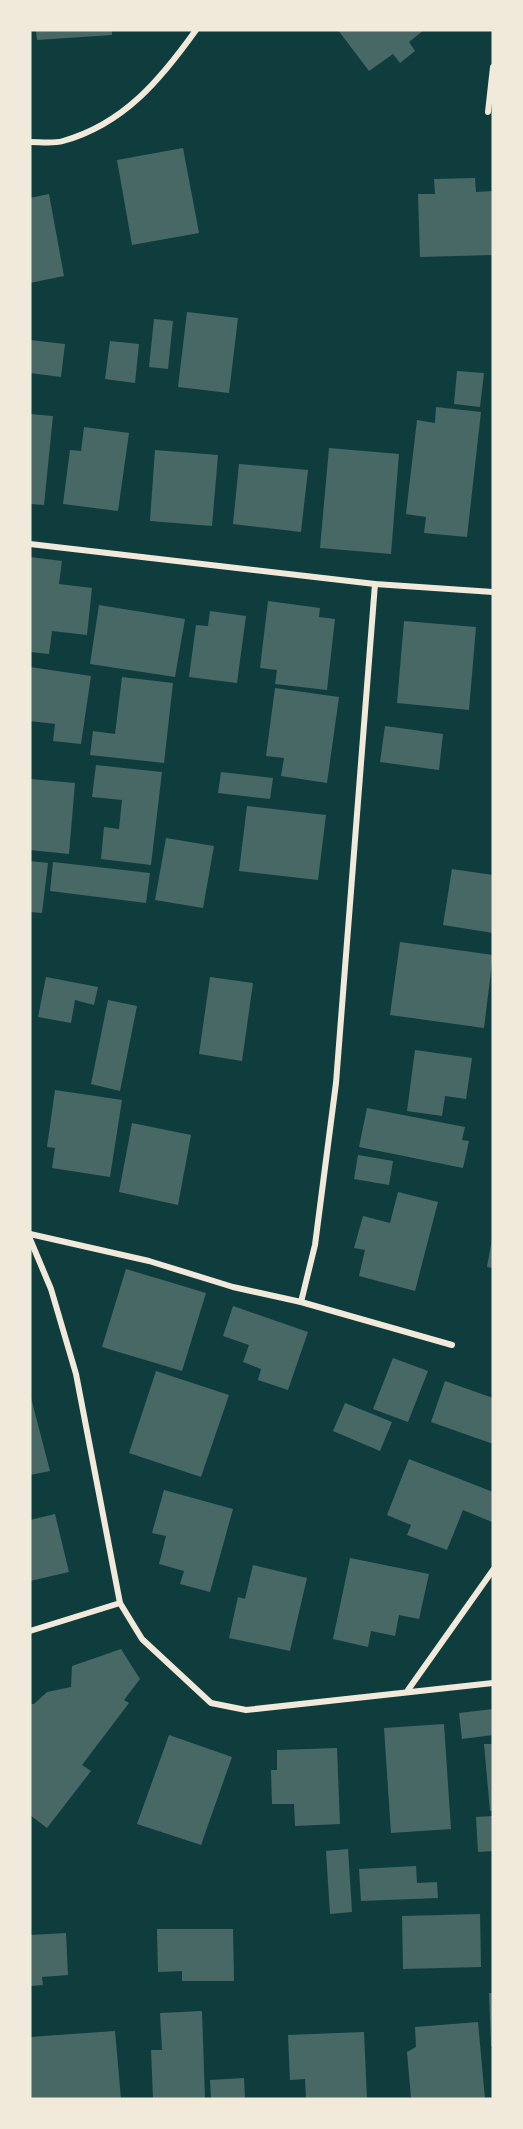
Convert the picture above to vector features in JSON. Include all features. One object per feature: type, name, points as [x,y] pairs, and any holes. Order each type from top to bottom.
[{"type":"street","points":[[30,142],[61,142],[129,108],[164,75],[196,30]]},
{"type":"street","points":[[488,112],[493,67]]},
{"type":"street","points":[[30,544],[375,584],[493,592]]},
{"type":"street","points":[[301,1302],[315,1245],[336,1083],[375,584]]},
{"type":"street","points":[[30,1237],[149,1261],[233,1287],[301,1302],[452,1345]]},
{"type":"street","points":[[30,1237],[51,1289],[76,1374],[120,1603],[142,1639],[211,1703],[246,1710],[408,1690],[493,1683]]},
{"type":"street","points":[[408,1690],[493,1570]]},
{"type":"street","points":[[30,1631],[120,1603]]},
{"type":"building","points":[[36,30],[112,30],[112,35],[37,40]]},
{"type":"building","points":[[338,30],[424,30],[409,42],[415,51],[400,63],[393,54],[369,71]]},
{"type":"building","points":[[183,148],[199,233],[132,245],[117,160]]},
{"type":"building","points":[[475,178],[476,192],[493,191],[493,255],[420,257],[418,194],[435,194],[434,179]]},
{"type":"building","points":[[49,194],[64,276],[30,283],[30,198]]},
{"type":"building","points":[[187,312],[238,318],[229,393],[178,387]]},
{"type":"building","points":[[154,319],[173,321],[168,369],[149,367]]},
{"type":"building","points":[[30,340],[65,344],[61,377],[30,373]]},
{"type":"building","points":[[110,341],[139,344],[135,383],[105,379]]},
{"type":"building","points":[[457,371],[484,373],[480,407],[454,404]]},
{"type":"building","points":[[436,407],[481,412],[467,537],[424,533],[426,517],[406,514],[417,420],[435,423]]},
{"type":"building","points":[[30,414],[53,416],[44,505],[30,504]]},
{"type":"building","points":[[84,427],[129,433],[118,511],[63,504],[70,450],[81,451]]},
{"type":"building","points":[[329,448],[399,454],[391,554],[320,548]]},
{"type":"building","points":[[155,450],[218,455],[212,526],[150,521]]},
{"type":"building","points":[[239,464],[308,470],[301,532],[233,524]]},
{"type":"building","points":[[30,557],[62,561],[59,584],[92,588],[87,635],[52,631],[49,654],[30,652]]},
{"type":"building","points":[[268,601],[320,608],[319,617],[335,619],[327,690],[275,684],[277,670],[260,668]]},
{"type":"building","points":[[99,605],[185,619],[175,677],[90,664]]},
{"type":"building","points":[[210,611],[246,616],[237,683],[189,677],[196,625],[208,626]]},
{"type":"building","points":[[404,621],[476,627],[469,710],[397,703]]},
{"type":"building","points":[[30,667],[91,676],[81,744],[53,741],[55,724],[30,721]]},
{"type":"building","points":[[122,677],[173,683],[164,763],[90,755],[93,731],[115,734]]},
{"type":"building","points":[[275,688],[339,697],[327,783],[281,776],[284,758],[266,756]]},
{"type":"building","points":[[385,726],[443,734],[439,770],[380,762]]},
{"type":"building","points":[[96,765],[162,772],[151,865],[101,859],[104,827],[119,829],[122,800],[92,797]]},
{"type":"building","points":[[221,772],[273,778],[270,799],[218,793]]},
{"type":"building","points":[[30,779],[75,783],[69,854],[30,850]]},
{"type":"building","points":[[247,806],[326,815],[318,880],[239,871]]},
{"type":"building","points":[[166,838],[214,846],[203,908],[155,900]]},
{"type":"building","points":[[30,861],[48,863],[42,913],[30,912]]},
{"type":"building","points":[[53,862],[150,873],[146,903],[50,891]]},
{"type":"building","points":[[452,869],[493,875],[493,933],[443,925]]},
{"type":"building","points":[[400,942],[493,955],[484,1028],[390,1015]]},
{"type":"building","points":[[46,977],[98,987],[94,1005],[75,1000],[71,1023],[38,1017]]},
{"type":"building","points":[[210,977],[253,983],[242,1061],[199,1054]]},
{"type":"building","points":[[108,1000],[137,1006],[120,1091],[91,1084]]},
{"type":"building","points":[[415,1050],[472,1058],[466,1099],[445,1096],[442,1116],[407,1111]]},
{"type":"building","points":[[55,1090],[122,1100],[110,1177],[52,1168],[55,1148],[47,1147]]},
{"type":"building","points":[[367,1108],[465,1127],[462,1140],[469,1141],[463,1168],[359,1147]]},
{"type":"building","points":[[132,1123],[191,1135],[178,1205],[119,1192]]},
{"type":"building","points":[[358,1155],[393,1161],[389,1185],[354,1179]]},
{"type":"building","points":[[398,1192],[438,1202],[415,1291],[359,1276],[365,1250],[354,1248],[363,1216],[390,1223]]},
{"type":"building","points":[[493,1239],[493,1268],[487,1267]]},
{"type":"building","points":[[126,1269],[206,1293],[182,1371],[102,1347]]},
{"type":"building","points":[[233,1306],[308,1332],[288,1390],[258,1380],[261,1369],[243,1362],[249,1345],[223,1336]]},
{"type":"building","points":[[393,1358],[428,1371],[408,1422],[373,1409]]},
{"type":"building","points":[[156,1371],[229,1395],[201,1477],[129,1453]]},
{"type":"building","points":[[445,1381],[493,1398],[493,1444],[431,1422]]},
{"type":"building","points":[[30,1394],[50,1471],[30,1475]]},
{"type":"building","points":[[345,1403],[392,1422],[380,1451],[333,1431]]},
{"type":"building","points":[[409,1459],[493,1492],[492,1522],[463,1510],[447,1550],[407,1535],[411,1525],[387,1515]]},
{"type":"building","points":[[164,1490],[233,1509],[210,1592],[180,1584],[184,1571],[159,1564],[166,1536],[152,1533]]},
{"type":"building","points":[[55,1514],[69,1572],[30,1581],[30,1520]]},
{"type":"building","points":[[350,1558],[429,1574],[419,1619],[399,1615],[395,1636],[371,1631],[368,1647],[333,1639]]},
{"type":"building","points":[[253,1565],[307,1578],[290,1651],[229,1638],[238,1597],[245,1599]]},
{"type":"building","points":[[121,1649],[140,1679],[124,1700],[129,1703],[82,1765],[91,1771],[47,1828],[30,1815],[30,1704],[34,1704],[47,1692],[71,1687],[72,1666]]},
{"type":"building","points":[[493,1709],[493,1735],[462,1739],[459,1713]]},
{"type":"building","points":[[444,1724],[451,1829],[391,1833],[384,1728]]},
{"type":"building","points":[[169,1735],[232,1757],[201,1845],[137,1824]]},
{"type":"building","points":[[484,1744],[493,1744],[493,1810],[490,1811]]},
{"type":"building","points":[[337,1748],[340,1824],[295,1826],[294,1804],[272,1804],[271,1770],[277,1770],[277,1750]]},
{"type":"building","points":[[493,1816],[493,1851],[478,1852],[476,1817]]},
{"type":"building","points":[[348,1849],[352,1912],[330,1914],[326,1851]]},
{"type":"building","points":[[416,1866],[417,1883],[437,1882],[438,1898],[361,1901],[359,1869]]},
{"type":"building","points":[[480,1914],[481,1967],[403,1969],[402,1916]]},
{"type":"building","points":[[157,1929],[233,1929],[234,1981],[182,1981],[182,1971],[158,1972]]},
{"type":"building","points":[[66,1933],[68,1975],[42,1977],[43,1985],[30,1986],[30,1935]]},
{"type":"building","points":[[489,1993],[493,1993],[493,2046],[491,2046]]},
{"type":"building","points":[[202,2011],[205,2099],[153,2099],[151,2050],[162,2050],[160,2013]]},
{"type":"building","points":[[478,2022],[485,2099],[411,2098],[407,2052],[416,2047],[415,2027]]},
{"type":"building","points":[[115,2031],[121,2099],[30,2099],[30,2037]]},
{"type":"building","points":[[364,2032],[367,2099],[306,2099],[305,2079],[290,2080],[288,2035]]},
{"type":"building","points":[[244,2078],[245,2099],[211,2099],[210,2080]]}]
